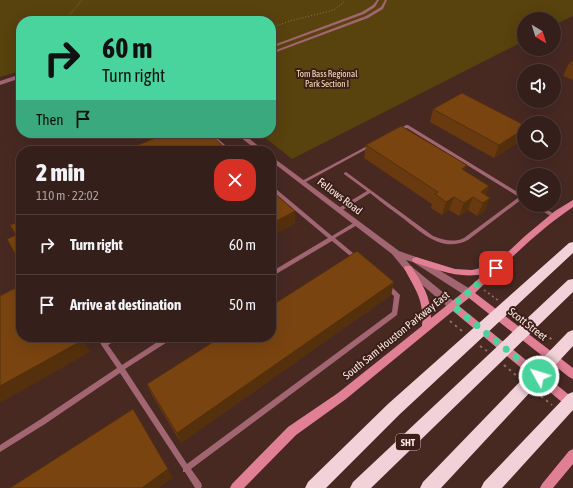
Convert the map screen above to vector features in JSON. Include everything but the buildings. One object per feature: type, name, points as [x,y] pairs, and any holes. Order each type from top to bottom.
[{"type":"highway","points":[[314,488],[394,409],[573,246]]},
{"type":"highway","name":"SHT","points":[[359,488],[570,287]]},
{"type":"highway","points":[[429,488],[573,336]]},
{"type":"highway","points":[[490,488],[530,448],[573,399]]},
{"type":"main road","name":"South Sam Houston Parkway East","points":[[236,488],[292,431],[342,396],[426,328],[469,293],[554,216],[573,203]]},
{"type":"main road","points":[[416,260],[455,272],[472,274],[496,268]]},
{"type":"main road","points":[[408,268],[424,294],[428,309],[426,328]]},
{"type":"main road","name":"Scott Street","points":[[469,293],[573,374]]},
{"type":"main road","points":[[453,306],[573,404]]},
{"type":"main road","points":[[546,488],[571,460]]},
{"type":"street","points":[[0,83],[16,79]]},
{"type":"street","points":[[245,138],[255,146]]},
{"type":"street","name":"Fellows Road","points":[[276,166],[302,182],[395,252],[408,268],[453,306]]},
{"type":"street","name":"Fellows Road","points":[[395,252],[416,260],[469,293]]},
{"type":"lane","points":[[276,46],[357,16],[374,6],[378,0]]},
{"type":"lane","points":[[276,51],[363,18],[382,8],[386,0]]},
{"type":"lane","points":[[357,16],[363,18]]},
{"type":"lane","points":[[281,44],[286,47]]},
{"type":"lane","points":[[394,133],[407,126],[517,193]]},
{"type":"lane","points":[[215,138],[224,146]]},
{"type":"lane","points":[[302,182],[375,143]]},
{"type":"lane","points":[[346,173],[431,237],[448,243],[456,243],[466,239],[517,201]]},
{"type":"lane","points":[[340,210],[370,191]]},
{"type":"lane","points":[[276,192],[362,264]]},
{"type":"lane","points":[[547,212],[554,216]]},
{"type":"lane","points":[[276,272],[357,223]]},
{"type":"lane","points":[[186,469],[395,313],[397,295],[380,279]]},
{"type":"lane","points":[[107,342],[104,344],[197,487]]},
{"type":"lane","points":[[0,450],[47,420],[158,342]]},
{"type":"path","points":[[68,16],[80,5],[82,0]]},
{"type":"path","points":[[276,26],[290,21],[334,10],[344,2],[343,0]]},
{"type":"path","points":[[448,320],[466,334]]},
{"type":"path","points":[[478,344],[490,354]]},
{"type":"path","points":[[502,364],[520,379]]},
{"type":"path","points":[[531,388],[555,408]]},
{"type":"green space","name":"Tom Bass Regional Park Section I","points":[[0,0],[573,0],[573,16],[561,22],[561,12],[517,12],[517,45],[292,159],[265,138],[276,138],[276,16],[16,16],[16,72],[0,77]]},
{"type":"route","points":[[496,268],[453,306],[539,376]]}]
